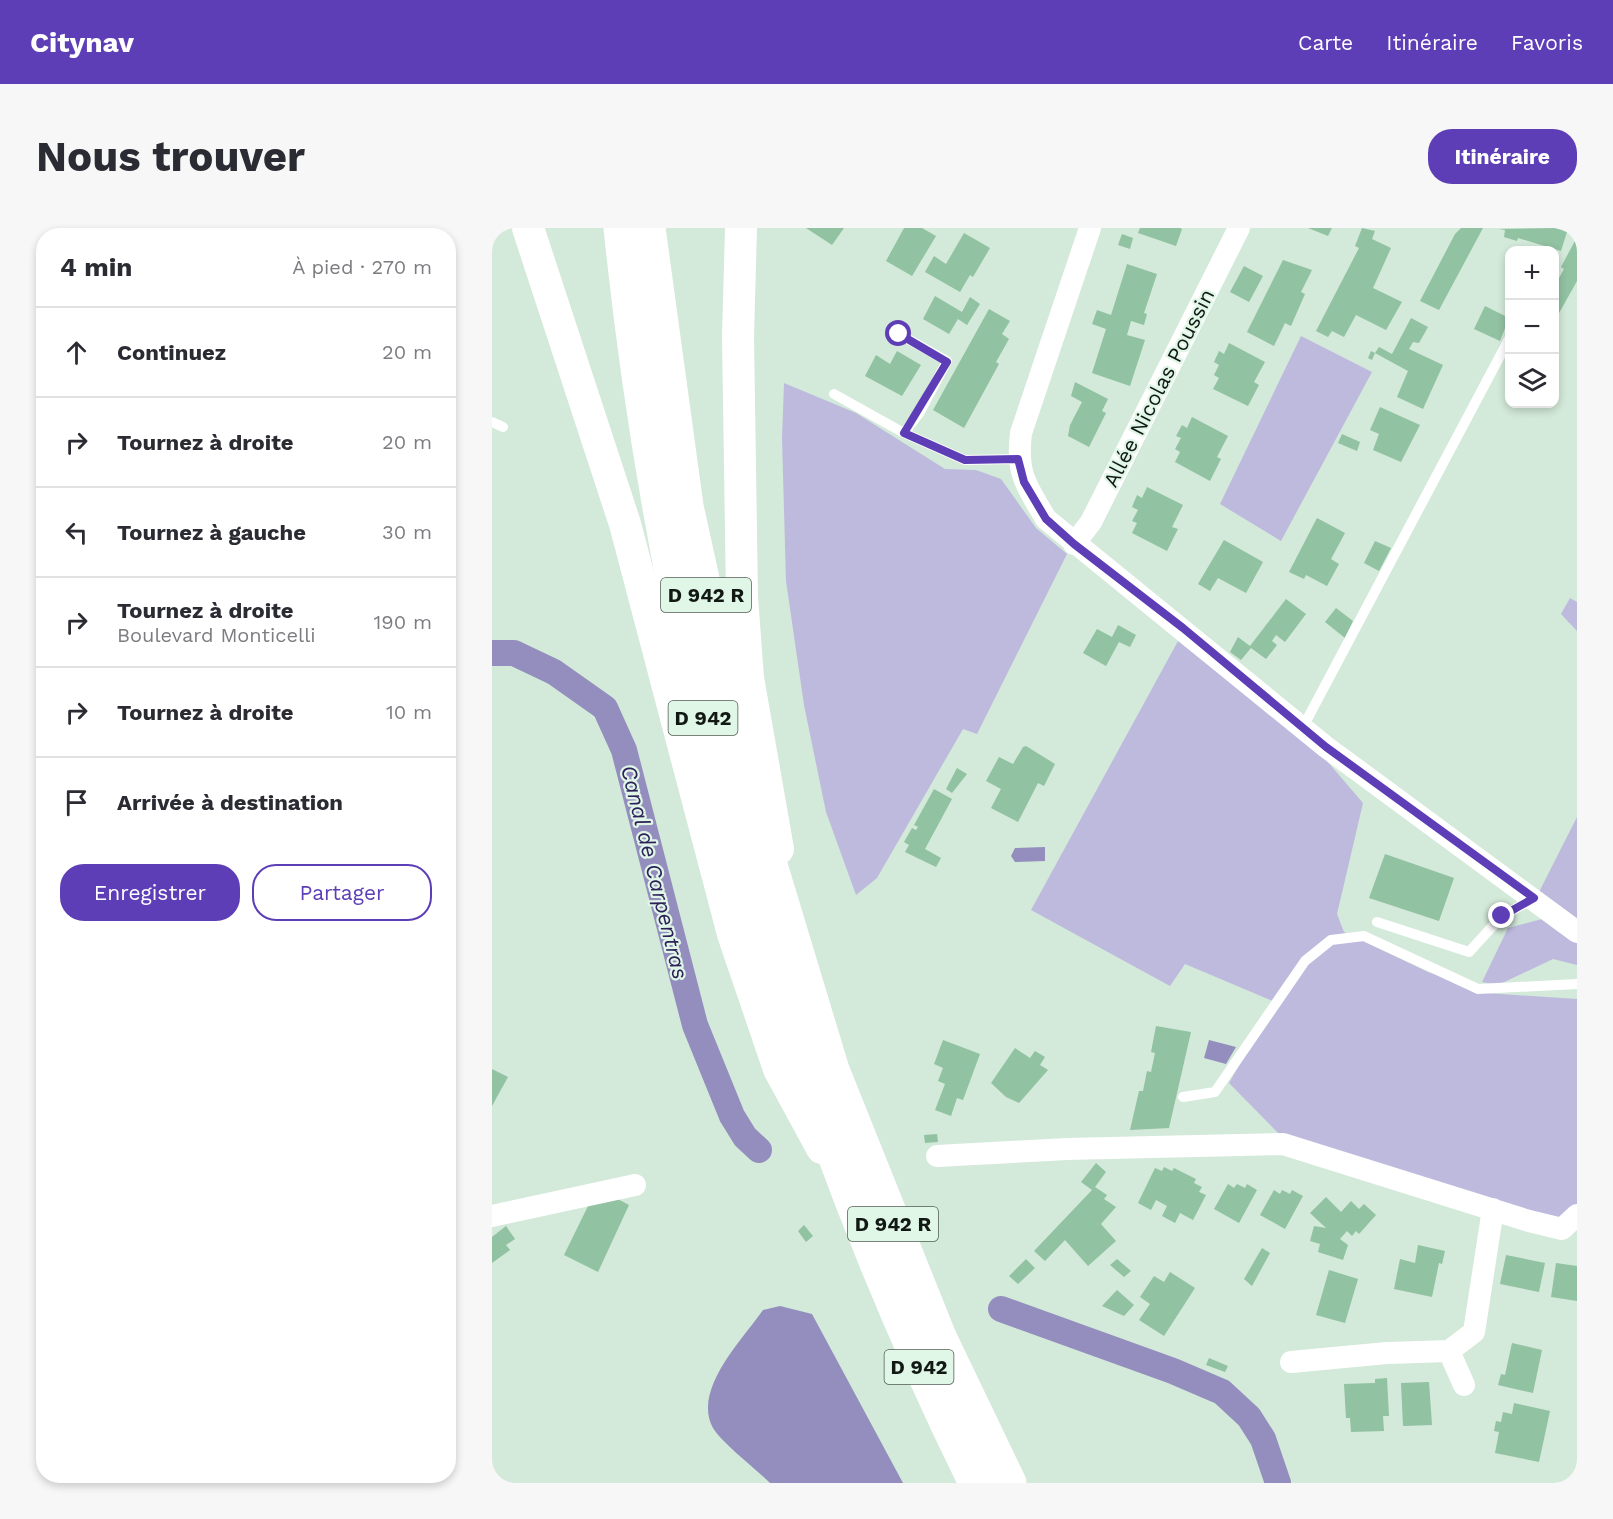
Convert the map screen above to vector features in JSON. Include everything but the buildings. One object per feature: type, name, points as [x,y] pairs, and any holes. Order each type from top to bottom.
[{"type":"main road","points":[[528,228],[625,524],[733,934],[779,1069],[846,1193]]},
{"type":"main road","name":"D 942","points":[[620,228],[655,491],[731,839],[774,984],[846,1193],[935,1402],[975,1483]]},
{"type":"main road","name":"D 942 R","points":[[649,228],[687,506],[752,802],[833,1071],[940,1337],[1010,1483]]},
{"type":"main road","points":[[741,228],[738,349],[742,597],[746,655],[797,956]]},
{"type":"street","points":[[1090,228],[1021,433],[1018,459],[1024,482],[1046,519],[1074,544],[1183,628],[1303,727],[1577,932]]},
{"type":"street","name":"Allée Nicolas Poussin","points":[[1074,544],[1091,522],[1239,228]]},
{"type":"street","points":[[937,1156],[1067,1149],[1283,1144],[1562,1229],[1577,1215]]},
{"type":"street","points":[[493,1213],[634,1185]]},
{"type":"street","points":[[1291,1362],[1387,1353],[1449,1352],[1474,1332],[1492,1209]]},
{"type":"street","points":[[1449,1352],[1464,1385]]},
{"type":"lane","points":[[899,334],[947,362],[904,433]]},
{"type":"lane","points":[[1303,727],[1505,347]]},
{"type":"lane","points":[[834,394],[904,433],[965,460],[1018,459]]},
{"type":"lane","points":[[492,422],[503,427]]},
{"type":"lane","points":[[1377,922],[1469,952],[1502,916],[1534,898]]},
{"type":"lane","points":[[1183,1096],[1215,1092],[1305,961],[1331,939],[1364,936],[1478,989],[1577,984]]},
{"type":"shaded area","points":[[1301,336],[1372,372],[1281,541],[1220,504]]},
{"type":"shaded area","points":[[784,383],[856,413],[945,469],[976,470],[1001,479],[1036,528],[1067,554],[977,734],[963,729],[877,878],[856,895],[826,812],[804,705],[786,581],[782,438]]},
{"type":"shaded area","points":[[1570,598],[1577,602],[1577,631],[1561,614]]},
{"type":"shaded area","points":[[1178,641],[1321,754],[1363,803],[1337,914],[1344,932],[1428,972],[1486,993],[1577,999],[1577,1205],[1562,1222],[1282,1137],[1229,1083],[1275,1002],[1185,964],[1170,986],[1031,910]]},
{"type":"shaded area","points":[[1577,817],[1577,921],[1539,892]]},
{"type":"shaded area","points":[[1045,847],[1045,861],[1015,862],[1011,856],[1015,848]]},
{"type":"shaded area","points":[[1546,918],[1577,937],[1577,965],[1553,959],[1498,985],[1482,982],[1508,928]]},
{"type":"shaded area","points":[[1209,1040],[1236,1047],[1226,1064],[1204,1058]]},
{"type":"shaded area","points":[[780,1306],[812,1314],[903,1483],[770,1483],[717,1434],[708,1413],[709,1398],[714,1382],[732,1350],[763,1310]]},
{"type":"waterway","name":"Canal de Carpentras","points":[[492,653],[514,653],[554,672],[605,708],[624,750],[695,1025],[732,1116],[745,1137],[759,1150]]},
{"type":"waterway","name":"Canal de Carpentras","points":[[1001,1309],[1173,1371],[1222,1392],[1249,1417],[1263,1439],[1278,1483]]},
{"type":"route","points":[[899,334],[947,362],[920,412],[904,433],[965,460],[1018,459],[1024,482],[1046,519],[1074,544],[1183,628],[1326,747],[1534,898],[1502,916]]}]
